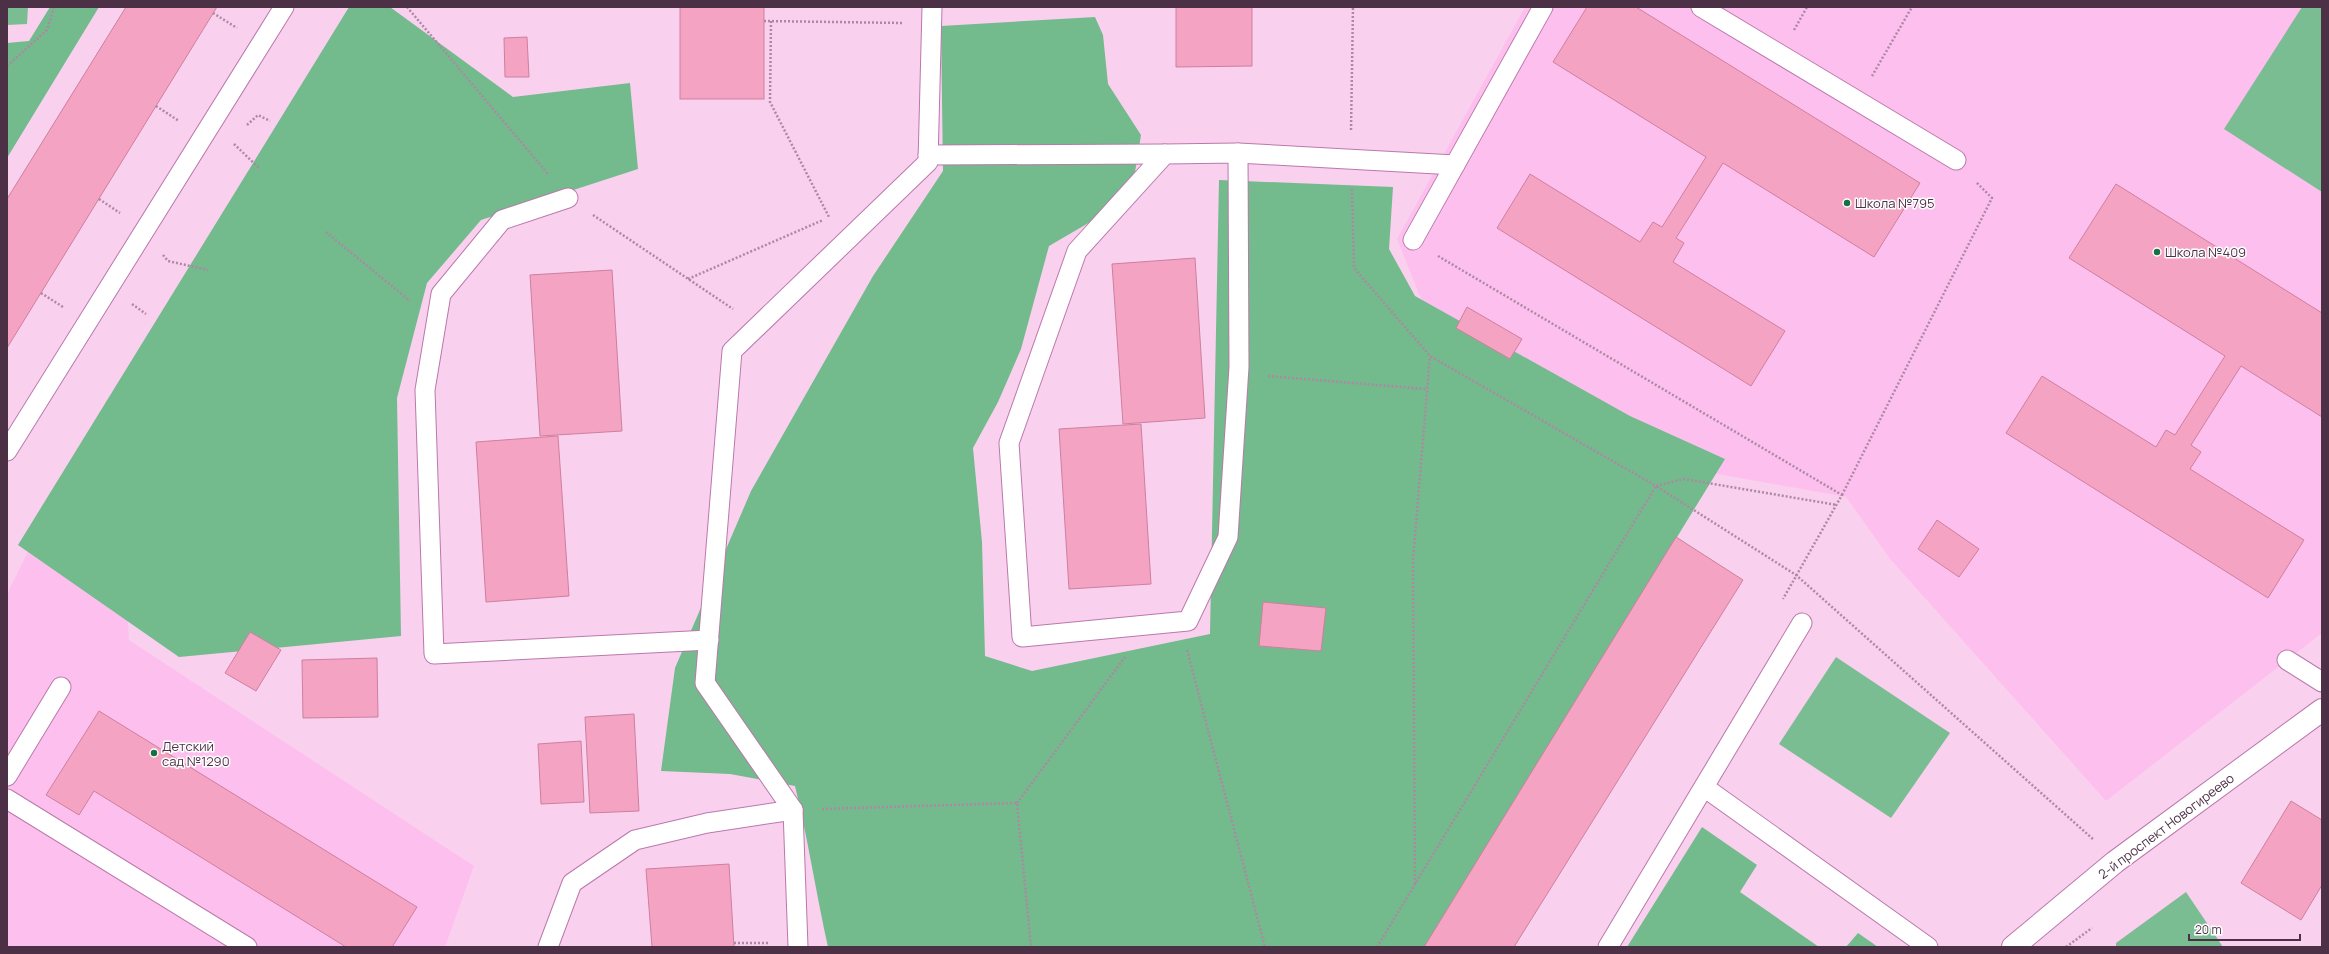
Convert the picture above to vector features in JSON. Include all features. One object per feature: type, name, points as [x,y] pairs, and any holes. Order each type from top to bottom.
[{"type":"street","name":"2-й проспект Новогиреево","points":[[2013,947],[2115,862],[2322,710]]},
{"type":"lane","points":[[7,451],[284,7]]},
{"type":"lane","points":[[1413,240],[1543,7]]},
{"type":"lane","points":[[1701,7],[1956,160]]},
{"type":"lane","points":[[798,945],[793,810],[705,683],[732,351],[928,162],[931,15]]},
{"type":"lane","points":[[1165,154],[1077,251],[1010,444],[1022,637],[1188,621],[1228,537],[1238,373],[1238,153]]},
{"type":"lane","points":[[928,155],[1238,153],[1351,158],[1455,165]]},
{"type":"lane","points":[[568,198],[502,220],[441,294],[425,390],[434,654],[709,640]]},
{"type":"lane","points":[[1608,947],[1802,623]]},
{"type":"lane","points":[[2287,660],[2322,682]]},
{"type":"lane","points":[[7,776],[61,687]]},
{"type":"lane","points":[[1704,787],[1928,947]]},
{"type":"lane","points":[[7,799],[247,947]]},
{"type":"lane","points":[[548,947],[572,883],[635,840],[707,823],[793,810]]},
{"type":"path","points":[[7,66],[47,30],[54,7]]},
{"type":"path","points":[[407,7],[568,198],[758,326]]},
{"type":"path","points":[[1353,7],[1351,158],[1354,268],[1430,356],[1656,486],[1796,575],[2084,829],[2115,862]]},
{"type":"path","points":[[1858,101],[1912,7]]},
{"type":"path","points":[[764,21],[931,15]]},
{"type":"path","points":[[770,21],[770,102],[829,218]]},
{"type":"path","points":[[231,140],[258,115],[270,121]]},
{"type":"path","points":[[208,129],[231,140],[260,169]]},
{"type":"path","points":[[1781,602],[1838,505],[1992,198],[1956,160]]},
{"type":"path","points":[[688,279],[836,215]]},
{"type":"path","points":[[145,230],[168,261],[208,270]]},
{"type":"path","points":[[326,232],[436,322]]},
{"type":"path","points":[[1413,240],[1842,495]]},
{"type":"path","points":[[1415,884],[1413,560],[1426,389],[1430,356]]},
{"type":"path","points":[[1238,373],[1426,389]]},
{"type":"path","points":[[1377,947],[1656,486],[1684,479],[1838,505]]},
{"type":"path","points":[[1180,622],[1265,947]]},
{"type":"path","points":[[1031,947],[1017,803],[1148,625]]},
{"type":"path","points":[[793,810],[1017,803]]},
{"type":"path","points":[[2066,947],[2092,928]]},
{"type":"path","points":[[734,943],[798,945]]},
{"type":"shaded area","points":[[1525,7],[2322,7],[2322,633],[2106,801],[1891,560],[1846,497],[1673,466],[1433,329],[1397,239]]},
{"type":"shaded area","name":"Детский сад №1290","points":[[38,531],[126,590],[129,640],[474,866],[445,947],[7,947],[7,594]]},
{"type":"green space","points":[[7,7],[28,7],[27,24],[7,25]]},
{"type":"green space","points":[[50,7],[99,7],[7,158],[7,43],[29,41]]},
{"type":"green space","points":[[349,7],[390,7],[513,97],[630,83],[638,169],[481,220],[427,283],[397,398],[401,636],[179,657],[18,545]]},
{"type":"green space","points":[[2302,7],[2322,7],[2322,192],[2224,129]]},
{"type":"green space","points":[[1095,17],[1103,35],[1108,84],[1141,135],[1132,191],[1097,218],[1049,246],[1021,349],[998,402],[973,448],[982,542],[985,656],[1032,671],[1210,634],[1219,180],[1393,187],[1389,249],[1415,296],[1630,416],[1725,459],[1425,947],[828,947],[795,786],[730,774],[661,771],[675,668],[751,491],[873,276],[943,171],[941,26]]},
{"type":"green space","points":[[1836,657],[1950,733],[1891,818],[1779,744]]},
{"type":"green space","points":[[1702,827],[1757,865],[1740,892],[1819,947],[1627,947]]},
{"type":"green space","points":[[2186,892],[2223,947],[2116,947],[2116,943]]},
{"type":"green space","points":[[1858,933],[1878,947],[1846,947]]},
{"type":"building","points":[[126,7],[217,7],[7,348],[7,199]]},
{"type":"building","points":[[680,7],[764,7],[764,99],[680,99]]},
{"type":"building","points":[[1176,7],[1252,7],[1252,66],[1176,67]]},
{"type":"building","name":"Школа №795","points":[[1587,7],[1636,7],[1920,183],[1874,257],[1723,163],[1676,238],[1684,243],[1673,262],[1785,331],[1751,386],[1497,228],[1530,174],[1640,242],[1653,222],[1662,227],[1706,157],[1553,62]]},
{"type":"building","points":[[527,37],[529,77],[505,77],[504,38]]},
{"type":"building","points":[[2116,184],[2322,313],[2322,417],[2241,366],[2191,445],[2201,452],[2190,469],[2304,540],[2268,598],[2006,433],[2042,376],[2156,447],[2166,430],[2175,435],[2225,356],[2069,258]]},
{"type":"building","points":[[1195,258],[1205,418],[1123,424],[1112,264]]},
{"type":"building","points":[[612,270],[622,431],[540,436],[530,275]]},
{"type":"building","points":[[1467,307],[1522,339],[1510,359],[1456,328]]},
{"type":"building","points":[[1141,424],[1151,584],[1069,589],[1059,429]]},
{"type":"building","points":[[558,436],[569,596],[486,602],[476,442]]},
{"type":"building","points":[[1937,520],[1979,549],[1959,577],[1918,549]]},
{"type":"building","points":[[1676,537],[1743,580],[1514,947],[1424,947]]},
{"type":"building","points":[[1263,602],[1326,608],[1321,651],[1259,646]]},
{"type":"building","points":[[250,632],[281,650],[256,691],[225,673]]},
{"type":"building","points":[[377,658],[378,717],[303,718],[302,660]]},
{"type":"building","points":[[99,711],[417,907],[392,947],[346,947],[94,791],[79,815],[46,795]]},
{"type":"building","points":[[634,714],[639,811],[590,813],[585,717]]},
{"type":"building","points":[[581,741],[584,802],[541,804],[538,744]]},
{"type":"building","points":[[2291,801],[2322,820],[2322,885],[2301,920],[2241,883]]},
{"type":"building","points":[[729,864],[734,947],[652,947],[646,869]]},
{"type":"place","name":"Школа №795","points":[[1847,203]]},
{"type":"place","name":"Школа №409","points":[[2157,252]]},
{"type":"place","name":"Детский сад №1290","points":[[154,753]]}]
